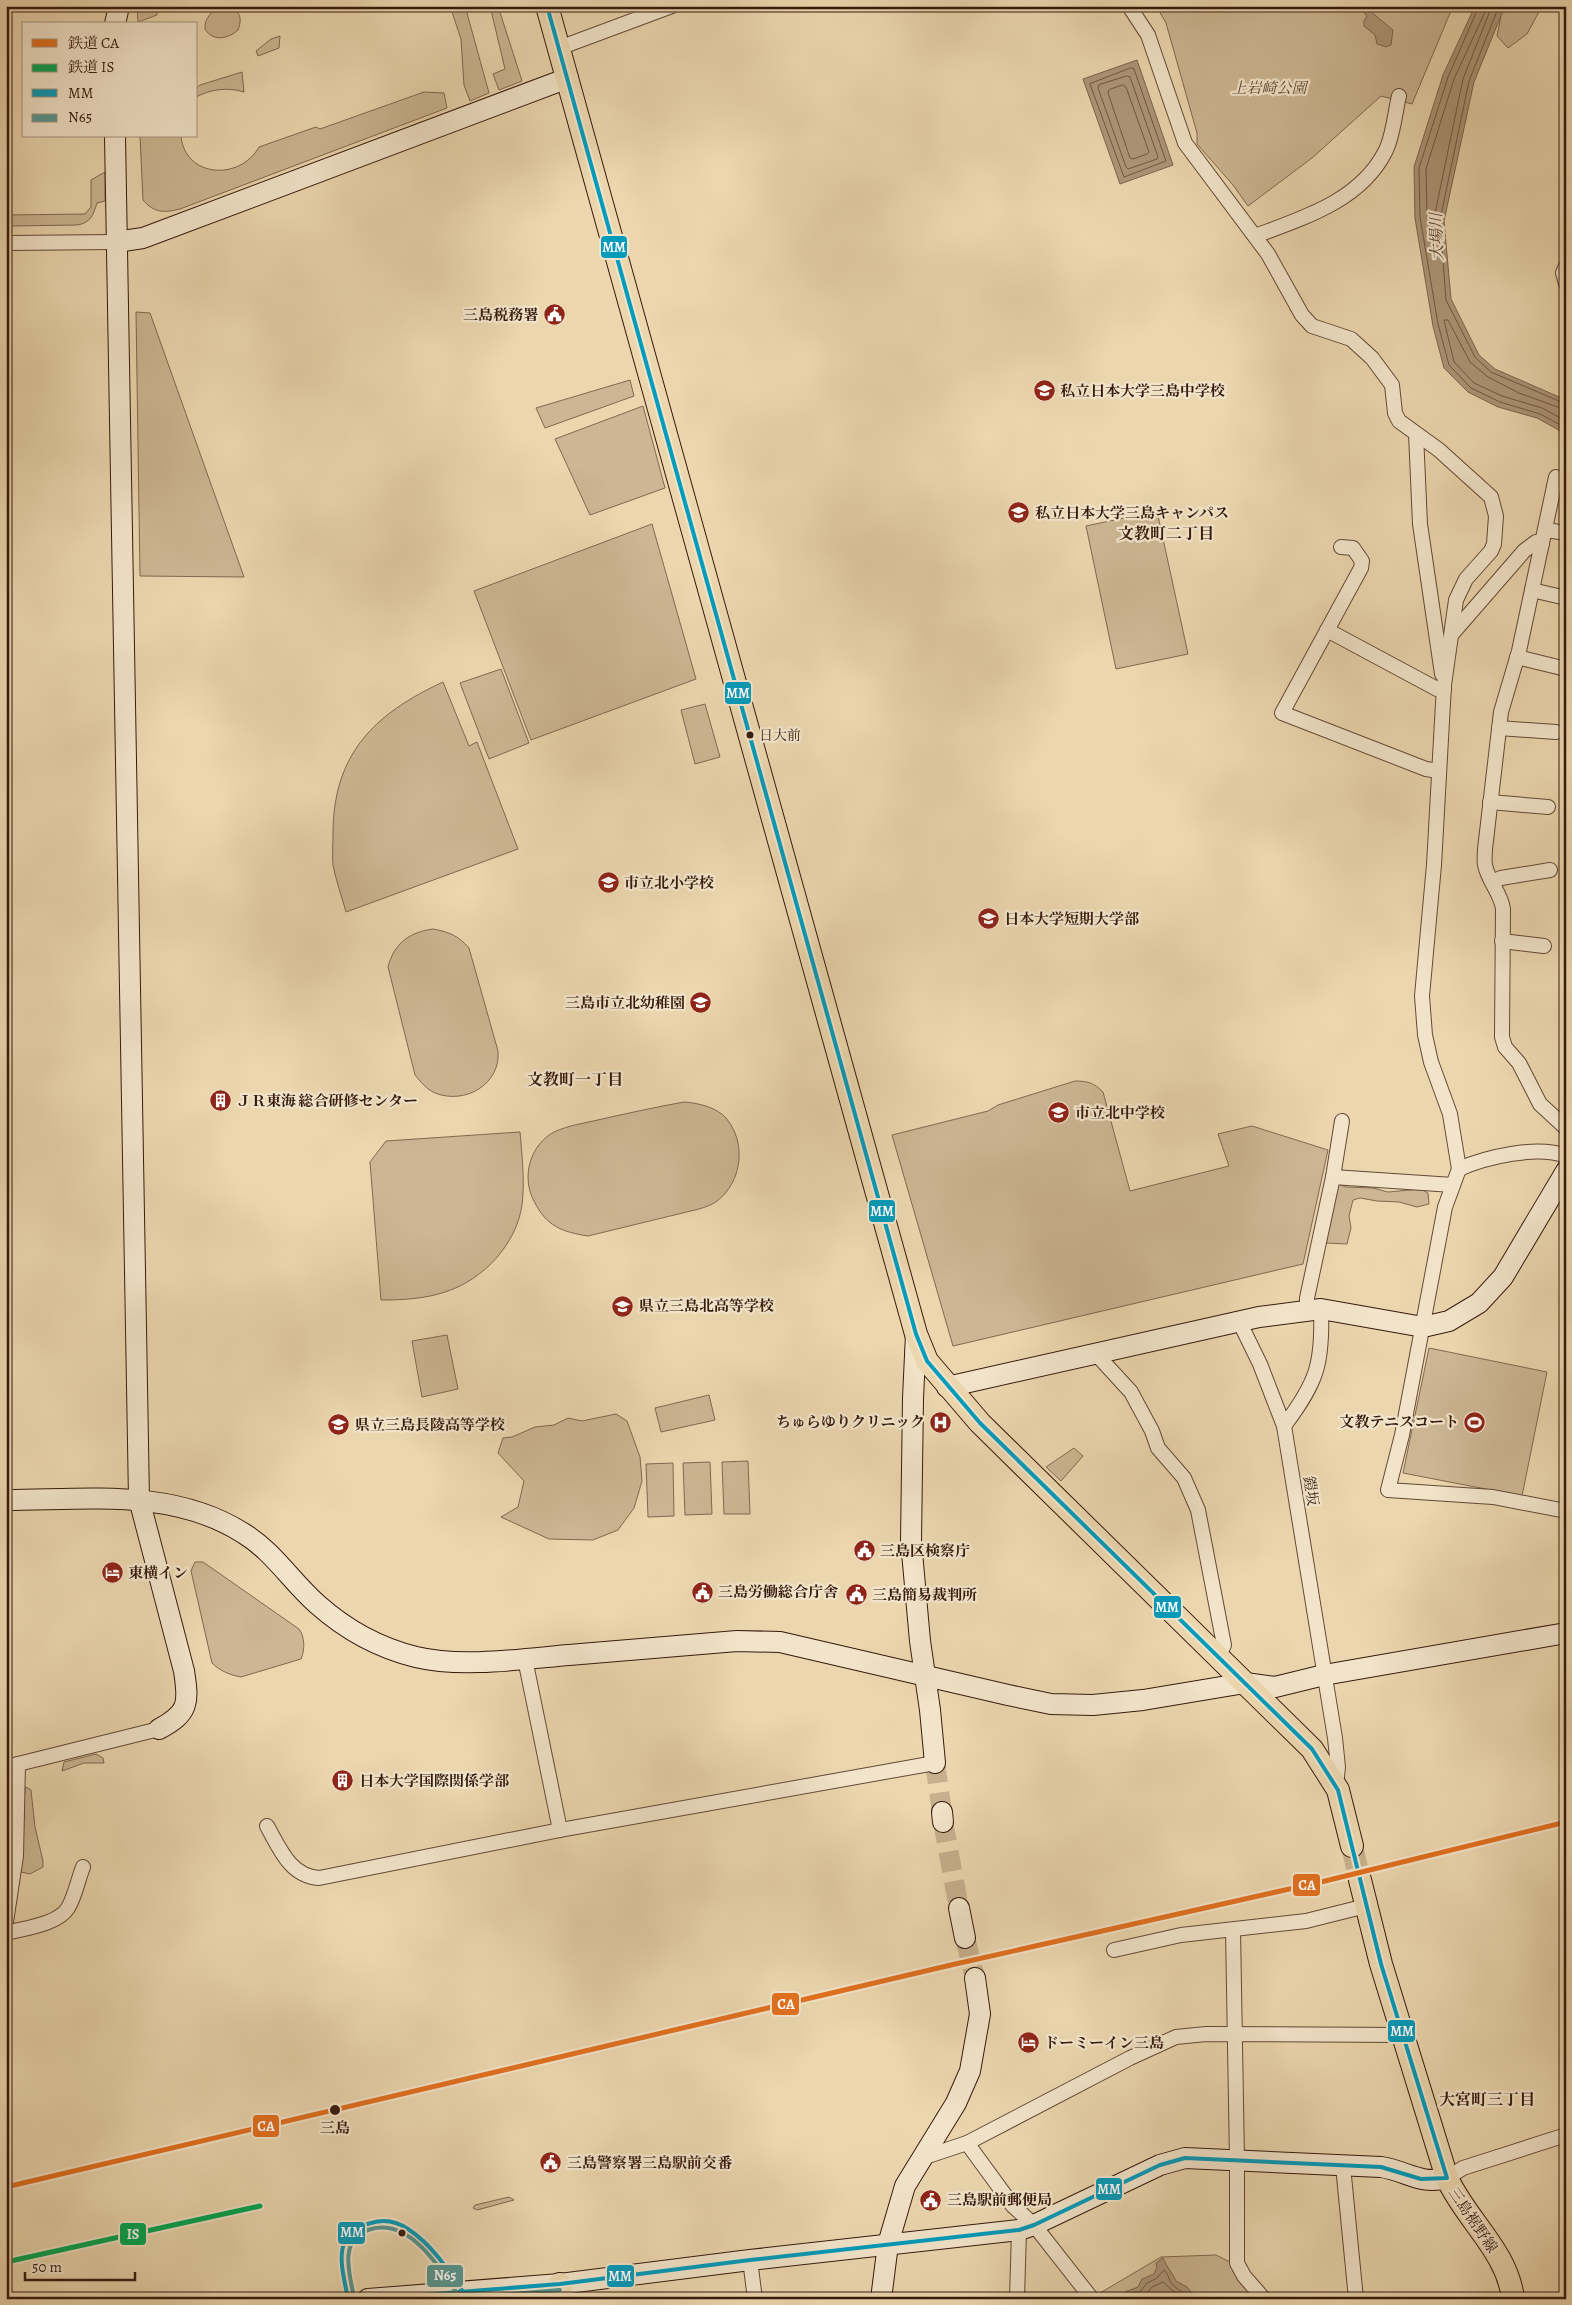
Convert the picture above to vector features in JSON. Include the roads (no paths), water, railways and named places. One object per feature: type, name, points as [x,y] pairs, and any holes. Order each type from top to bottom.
[{"type":"main road","points":[[547,6],[916,1334],[926,1361],[980,1423],[1312,1749],[1336,1786],[1352,1846]]},
{"type":"main road","name":"三島裾野線","points":[[1360,1880],[1381,1964],[1447,2178],[1454,2194],[1504,2267],[1513,2299]]},
{"type":"street","points":[[112,6],[114,22]]},
{"type":"street","points":[[115,22],[119,6]]},
{"type":"street","points":[[559,48],[650,10],[672,6]]},
{"type":"street","points":[[1129,6],[1148,35],[1185,142],[1255,236],[1284,279],[1302,315],[1312,326],[1351,339],[1381,368],[1392,385],[1397,417],[1479,484],[1491,497],[1495,507],[1496,528],[1494,544],[1466,578],[1456,600],[1444,687],[1434,865],[1422,996],[1425,1035],[1431,1062],[1450,1114],[1459,1169],[1445,1207],[1402,1435],[1388,1490],[1493,1497],[1566,1511]]},
{"type":"street","points":[[6,244],[116,242],[143,238],[568,78]]},
{"type":"street","points":[[1255,236],[1318,212],[1366,180],[1386,151],[1399,96]]},
{"type":"street","points":[[6,1922],[16,1856],[12,1765],[159,1729],[181,1716],[186,1706],[188,1692],[139,1499],[116,242],[116,138]]},
{"type":"street","points":[[1566,266],[1563,273],[1566,284]]},
{"type":"street","points":[[1416,434],[1420,524],[1444,687]]},
{"type":"street","points":[[1556,477],[1517,657],[1500,712],[1485,865],[1492,882],[1502,898],[1502,1037],[1505,1046],[1519,1063],[1540,1104],[1566,1128]]},
{"type":"street","points":[[1546,530],[1566,533]]},
{"type":"street","points":[[1452,634],[1524,551],[1536,542],[1542,544]]},
{"type":"street","points":[[1341,547],[1353,548],[1362,558],[1362,564],[1282,713],[1426,769],[1439,770]]},
{"type":"street","points":[[1532,590],[1566,598]]},
{"type":"street","points":[[1328,630],[1437,689],[1444,687]]},
{"type":"street","points":[[1517,657],[1566,669]]},
{"type":"street","points":[[1499,728],[1556,732]]},
{"type":"street","points":[[1490,802],[1548,807]]},
{"type":"street","points":[[1492,882],[1501,878],[1550,870]]},
{"type":"street","points":[[1502,940],[1544,946]]},
{"type":"street","points":[[1284,1426],[1312,1384],[1320,1355],[1314,1309],[1307,1298],[1333,1177],[1342,1121]]},
{"type":"street","points":[[1459,1169],[1496,1156],[1555,1152],[1566,1156]]},
{"type":"street","points":[[947,1387],[1097,1355],[1239,1321],[1314,1309],[1423,1327],[1449,1321],[1479,1303],[1503,1277],[1566,1170]]},
{"type":"street","points":[[1333,1177],[1453,1185]]},
{"type":"street","name":"鎧坂","points":[[1239,1321],[1260,1364],[1284,1426],[1335,1738],[1338,1767],[1336,1786]]},
{"type":"street","points":[[268,1826],[282,1852],[298,1872],[307,1877],[319,1878],[560,1830],[935,1763],[912,1541],[913,1398],[916,1334]]},
{"type":"street","points":[[1097,1355],[1131,1392],[1158,1448],[1180,1472],[1192,1494],[1198,1510],[1224,1645],[1218,1658]]},
{"type":"street","points":[[6,1500],[139,1499],[177,1504],[210,1515],[244,1533],[267,1550],[317,1604],[370,1642],[417,1658],[470,1662],[737,1641],[780,1642],[1051,1704],[1093,1706],[1245,1683],[1275,1687],[1324,1675],[1566,1633]]},
{"type":"street","points":[[525,1659],[560,1830]]},
{"type":"street","points":[[6,1933],[51,1921],[64,1914],[68,1908],[82,1867]]},
{"type":"street","points":[[1114,1950],[1181,1935],[1306,1921],[1366,1906]]},
{"type":"street","points":[[959,1908],[966,1938]]},
{"type":"street","points":[[1233,1930],[1237,2263],[1244,2276],[1264,2299]]},
{"type":"street","points":[[880,2299],[888,2244],[906,2186],[956,2104],[970,2071],[980,2014],[975,1978]]},
{"type":"street","points":[[925,2157],[967,2144],[1130,2058],[1176,2037],[1403,2035]]},
{"type":"street","points":[[368,2299],[561,2292],[750,2260],[1026,2227],[1160,2165],[1185,2158],[1399,2170],[1424,2181],[1447,2178],[1463,2168],[1566,2135]]},
{"type":"street","points":[[967,2144],[1013,2206],[1026,2227],[1092,2299]]},
{"type":"street","points":[[1343,2166],[1356,2299]]},
{"type":"street","points":[[1017,2299],[1026,2227]]},
{"type":"street","points":[[750,2260],[755,2299]]},
{"type":"water","points":[[1358,6],[1364,6],[1393,30],[1391,45],[1386,47],[1377,44],[1375,35],[1364,26],[1367,16]]},
{"type":"water","name":"大場川","points":[[1475,6],[1505,6],[1474,82],[1444,221],[1451,299],[1479,355],[1495,369],[1566,400],[1566,434],[1537,418],[1498,407],[1468,392],[1444,368],[1433,326],[1415,218],[1414,167],[1443,75]]},
{"type":"water","points":[[1137,60],[1173,165],[1120,184],[1083,79]]},
{"type":"water","points":[[1163,2258],[1176,2281],[1187,2287],[1194,2296],[1191,2299],[1119,2299],[1125,2292],[1138,2287],[1142,2279],[1154,2274],[1157,2267],[1156,2263]]},
{"type":"tunnel","points":[[935,1763],[942,1812]]},
{"type":"tunnel","points":[[943,1822],[959,1908]]},
{"type":"tunnel","points":[[1352,1846],[1360,1880]]},
{"type":"tunnel","points":[[965,1938],[975,1978]]},
{"type":"rail line","name":"CA","points":[[6,2187],[951,1965],[1325,1881],[1566,1822]]},
{"type":"rail line","name":"IS","points":[[6,2262],[260,2206]]},
{"type":"place","name":"三島税務署","points":[[554,315]]},
{"type":"place","name":"私立日本大学三島中学校","points":[[1044,391]]},
{"type":"place","name":"私立日本大学三島キャンパス","points":[[1019,513]]},
{"type":"place","name":"日大前","points":[[750,735]]},
{"type":"place","name":"市立北小学校","points":[[608,883]]},
{"type":"place","name":"日本大学短期大学部","points":[[988,919]]},
{"type":"place","name":"三島市立北幼稚園","points":[[701,1003]]},
{"type":"place","name":"ＪＲ東海 総合研修センター","points":[[220,1101]]},
{"type":"place","name":"市立北中学校","points":[[1059,1113]]},
{"type":"place","name":"県立三島北高等学校","points":[[623,1306]]},
{"type":"place","name":"ちゅらゆりクリニック","points":[[941,1422]]},
{"type":"place","name":"文教テニスコート","points":[[1475,1422]]},
{"type":"place","name":"県立三島長陵高等学校","points":[[339,1425]]},
{"type":"place","name":"三島区検察庁","points":[[864,1551]]},
{"type":"place","name":"東横イン","points":[[112,1573]]},
{"type":"place","name":"三島労働総合庁舎","points":[[702,1592]]},
{"type":"place","name":"三島簡易裁判所","points":[[856,1595]]},
{"type":"place","name":"日本大学国際関係学部","points":[[343,1781]]},
{"type":"place","name":"ドーミーイン三島","points":[[1028,2043]]},
{"type":"place","name":"三島","points":[[335,2110]]},
{"type":"place","name":"三島警察署三島駅前交番","points":[[551,2163]]},
{"type":"place","name":"三島駅前郵便局","points":[[931,2200]]},
{"type":"district","name":"文教町二丁目","points":[[1166,534]]},
{"type":"district","name":"文教町一丁目","points":[[575,1080]]},
{"type":"district","name":"大宮町三丁目","points":[[1487,2100]]},
{"type":"park label","name":"上岩崎公園","points":[[1269,88]]}]
